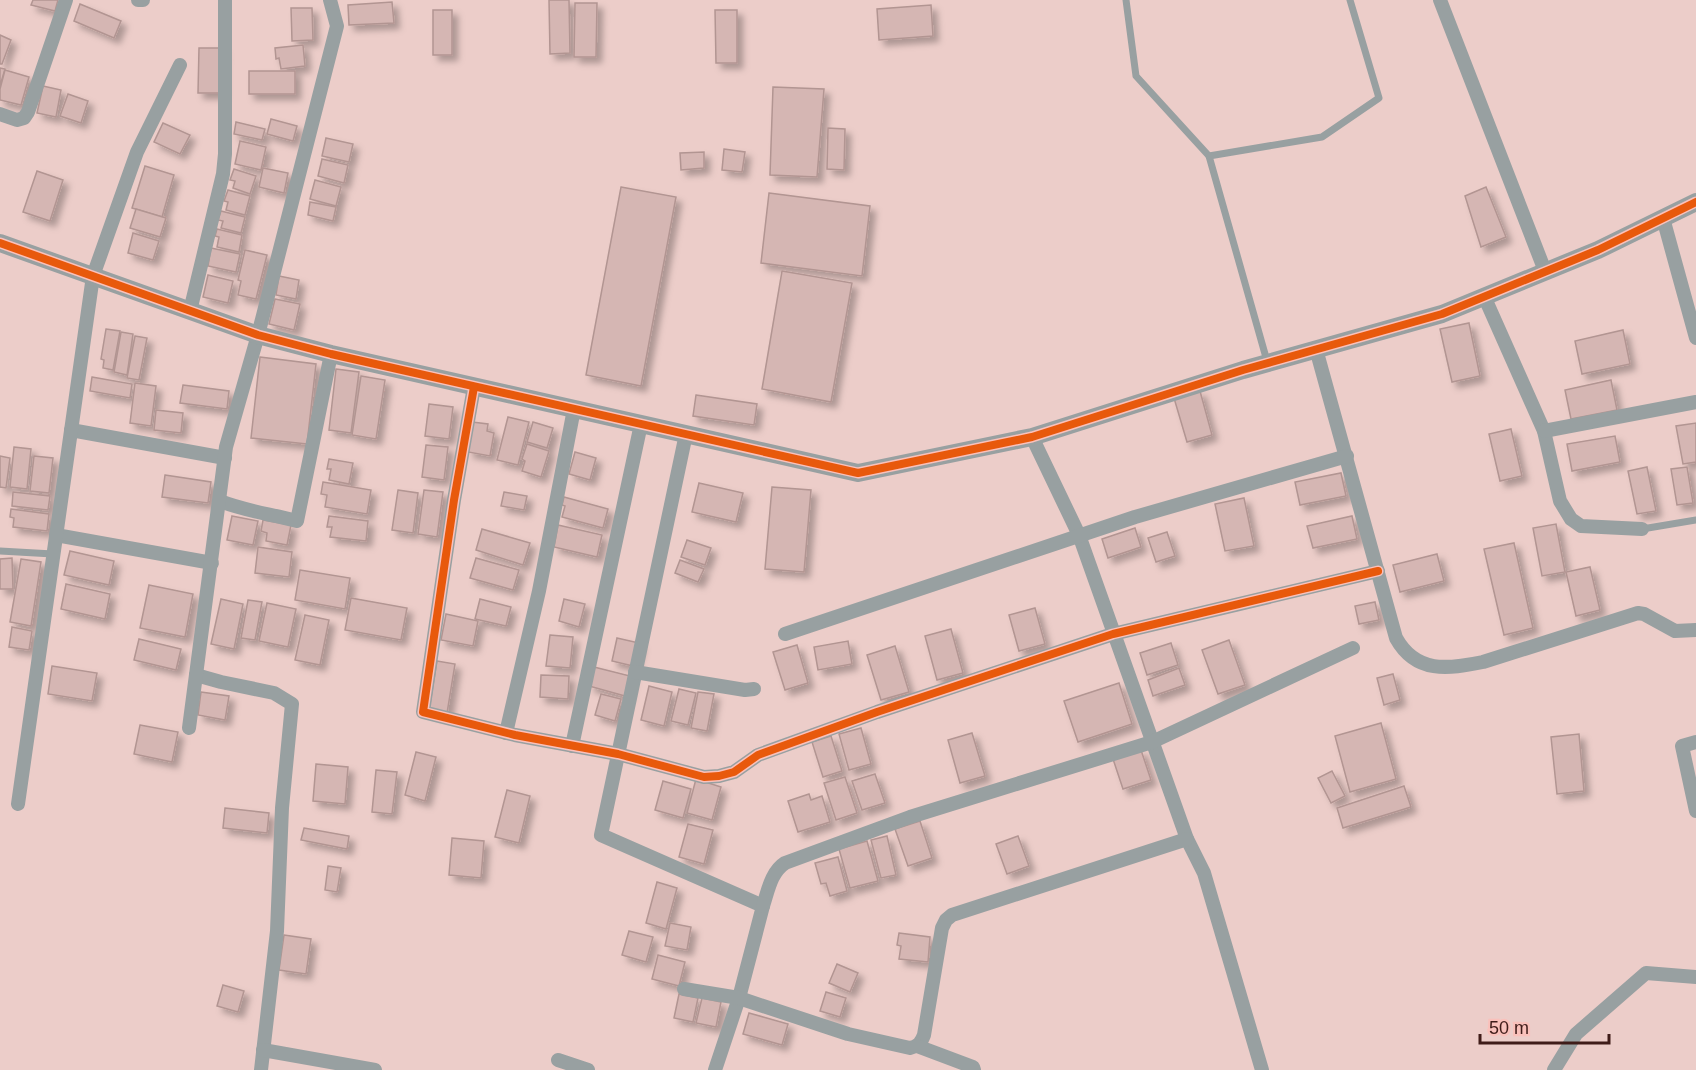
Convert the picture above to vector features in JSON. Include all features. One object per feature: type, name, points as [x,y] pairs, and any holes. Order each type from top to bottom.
[{"type":"street","points":[[0,114],[17,120],[24,118],[28,112],[66,0]]},
{"type":"street","points":[[138,0],[143,0]]},
{"type":"street","points":[[190,312],[223,174],[225,0]]},
{"type":"street","points":[[189,729],[226,447],[258,335],[337,26],[330,0]]},
{"type":"street","points":[[1440,0],[1545,271]]},
{"type":"street","points":[[18,804],[93,276],[137,152],[180,65]]},
{"type":"street","points":[[0,243],[258,335],[474,387],[858,473],[1032,437],[1268,363],[1442,314],[1598,250],[1696,202]]},
{"type":"street","points":[[1663,218],[1696,338]]},
{"type":"street","points":[[1484,296],[1544,431],[1560,501],[1571,519],[1581,526],[1642,529]]},
{"type":"street","points":[[1316,350],[1396,638],[1402,650],[1412,659],[1429,666],[1446,668],[1483,662],[1638,613],[1675,631],[1696,630]]},
{"type":"street","points":[[220,501],[239,509],[273,514],[297,521],[331,354]]},
{"type":"street","points":[[474,387],[454,500],[423,712],[506,733],[618,754],[704,777],[734,772],[758,755],[877,712],[1113,634],[1378,571]]},
{"type":"street","points":[[1544,431],[1696,402]]},
{"type":"street","points":[[506,733],[539,591],[574,409]]},
{"type":"street","points":[[572,746],[641,424]]},
{"type":"street","points":[[71,430],[225,458]]},
{"type":"street","points":[[686,434],[601,836],[763,906]]},
{"type":"street","points":[[1032,437],[1079,535],[1187,838],[1204,873],[1262,1070]]},
{"type":"street","points":[[785,634],[1135,517],[1347,456]]},
{"type":"street","points":[[56,535],[212,563]]},
{"type":"street","points":[[715,1070],[739,998],[773,876],[778,867],[785,862],[910,817],[1152,742],[1353,648]]},
{"type":"street","points":[[635,672],[745,690],[754,689]]},
{"type":"street","points":[[196,675],[274,693],[292,704],[282,808],[277,931],[261,1070]]},
{"type":"street","points":[[1696,742],[1682,746],[1696,811]]},
{"type":"street","points":[[684,988],[739,998],[848,1034],[910,1048],[917,1046],[924,1035],[942,928],[952,915],[1187,838]]},
{"type":"street","points":[[1554,1070],[1576,1034],[1646,973],[1696,978]]},
{"type":"street","points":[[917,1046],[973,1067],[974,1070]]},
{"type":"street","points":[[263,1050],[375,1070]]},
{"type":"street","points":[[558,1060],[588,1070]]},
{"type":"lane","points":[[1126,0],[1136,76],[1209,156],[1268,363]]},
{"type":"lane","points":[[1209,156],[1322,137],[1379,98],[1350,0]]},
{"type":"lane","points":[[1642,529],[1696,520]]},
{"type":"lane","points":[[0,551],[53,554]]},
{"type":"building","points":[[33,0],[58,0],[55,11],[31,5]]},
{"type":"building","points":[[549,0],[569,0],[570,53],[550,54]]},
{"type":"building","points":[[392,2],[394,23],[349,25],[348,5]]},
{"type":"building","points":[[575,3],[597,3],[596,57],[574,57]]},
{"type":"building","points":[[80,4],[121,21],[114,38],[74,21]]},
{"type":"building","points":[[931,5],[933,36],[879,40],[877,9]]},
{"type":"building","points":[[291,8],[312,8],[313,40],[292,41]]},
{"type":"building","points":[[433,10],[452,10],[452,55],[433,55]]},
{"type":"building","points":[[715,10],[737,10],[737,63],[716,63]]},
{"type":"building","points":[[0,35],[11,40],[2,64],[0,64]]},
{"type":"building","points":[[303,45],[305,66],[281,69],[279,58],[276,59],[275,48]]},
{"type":"building","points":[[199,48],[221,48],[220,93],[198,93]]},
{"type":"building","points":[[0,68],[5,69],[0,86]]},
{"type":"building","points":[[5,70],[29,77],[21,105],[0,100],[0,89]]},
{"type":"building","points":[[249,71],[295,71],[295,94],[249,94]]},
{"type":"building","points":[[43,86],[61,90],[56,117],[37,113]]},
{"type":"building","points":[[773,87],[824,89],[817,177],[770,175]]},
{"type":"building","points":[[68,94],[88,101],[81,123],[60,116]]},
{"type":"building","points":[[271,119],[297,126],[293,141],[267,134]]},
{"type":"building","points":[[236,122],[265,129],[262,140],[234,134]]},
{"type":"building","points":[[163,123],[190,135],[180,154],[154,142]]},
{"type":"building","points":[[828,128],[845,129],[844,170],[827,169]]},
{"type":"building","points":[[326,138],[353,144],[349,162],[322,156]]},
{"type":"building","points":[[240,141],[266,147],[261,170],[235,164]]},
{"type":"building","points":[[724,149],[745,152],[742,172],[722,170]]},
{"type":"building","points":[[704,152],[704,168],[681,170],[680,153]]},
{"type":"building","points":[[322,159],[348,165],[344,183],[318,176]]},
{"type":"building","points":[[145,166],[174,175],[162,217],[132,208]]},
{"type":"building","points":[[263,168],[288,173],[284,193],[259,187]]},
{"type":"building","points":[[234,169],[256,176],[250,194],[233,188],[235,181],[230,180]]},
{"type":"building","points":[[37,171],[63,180],[50,221],[23,212]]},
{"type":"building","points":[[315,180],[341,187],[336,206],[310,199]]},
{"type":"building","points":[[621,187],[676,197],[641,386],[586,375]]},
{"type":"building","points":[[1486,187],[1506,237],[1481,247],[1465,196]]},
{"type":"building","points":[[228,190],[250,196],[245,215],[226,210],[228,202],[224,201]]},
{"type":"building","points":[[769,193],[870,206],[862,276],[761,263]]},
{"type":"building","points":[[310,202],[336,207],[333,221],[308,215]]},
{"type":"building","points":[[136,209],[166,218],[160,237],[130,228]]},
{"type":"building","points":[[221,211],[245,217],[241,233],[221,228],[223,221],[218,220]]},
{"type":"building","points":[[217,229],[242,235],[239,252],[217,247],[219,237],[215,236]]},
{"type":"building","points":[[133,233],[159,241],[153,260],[128,253]]},
{"type":"building","points":[[211,248],[240,254],[236,272],[208,266]]},
{"type":"building","points":[[245,250],[267,255],[256,299],[238,295],[241,281],[238,280]]},
{"type":"building","points":[[782,271],[852,283],[831,402],[762,389]]},
{"type":"building","points":[[208,275],[233,281],[228,303],[203,297]]},
{"type":"building","points":[[279,276],[299,280],[296,299],[276,295]]},
{"type":"building","points":[[275,299],[300,304],[294,330],[269,324]]},
{"type":"building","points":[[1469,323],[1480,376],[1452,382],[1440,329]]},
{"type":"building","points":[[106,329],[120,331],[113,370],[103,368],[104,360],[101,359]]},
{"type":"building","points":[[1623,330],[1630,364],[1582,374],[1575,341]]},
{"type":"building","points":[[121,332],[133,334],[127,375],[114,372]]},
{"type":"building","points":[[135,336],[147,338],[139,380],[127,378]]},
{"type":"building","points":[[260,357],[316,364],[307,444],[251,438]]},
{"type":"building","points":[[336,369],[359,372],[351,433],[329,430]]},
{"type":"building","points":[[361,376],[385,380],[376,439],[352,435]]},
{"type":"building","points":[[92,377],[132,384],[130,398],[90,391]]},
{"type":"building","points":[[1611,380],[1617,410],[1571,419],[1565,390]]},
{"type":"building","points":[[135,383],[156,386],[151,426],[130,423]]},
{"type":"building","points":[[183,385],[229,391],[227,409],[180,403]]},
{"type":"building","points":[[1200,391],[1212,435],[1187,442],[1174,398]]},
{"type":"building","points":[[696,395],[757,404],[754,425],[693,416]]},
{"type":"building","points":[[429,404],[453,407],[449,439],[425,436]]},
{"type":"building","points":[[156,410],[183,413],[181,433],[154,430]]},
{"type":"building","points":[[508,417],[529,422],[518,465],[497,460]]},
{"type":"building","points":[[472,422],[488,424],[487,431],[494,433],[490,456],[468,452]]},
{"type":"building","points":[[533,422],[553,428],[547,448],[527,442]]},
{"type":"building","points":[[1696,423],[1696,462],[1683,464],[1676,426]]},
{"type":"building","points":[[1511,429],[1522,476],[1500,481],[1489,434]]},
{"type":"building","points":[[1615,436],[1620,462],[1572,471],[1567,444]]},
{"type":"building","points":[[527,444],[549,451],[541,477],[522,471],[525,461],[522,459]]},
{"type":"building","points":[[426,445],[448,447],[444,480],[422,477]]},
{"type":"building","points":[[14,447],[31,449],[27,489],[10,487]]},
{"type":"building","points":[[575,452],[596,458],[590,480],[569,474]]},
{"type":"building","points":[[0,456],[10,458],[6,488],[0,487]]},
{"type":"building","points":[[34,456],[53,458],[49,493],[30,491]]},
{"type":"building","points":[[329,459],[353,463],[349,484],[329,480],[331,469],[327,469]]},
{"type":"building","points":[[1647,467],[1656,511],[1637,514],[1628,471]]},
{"type":"building","points":[[1687,467],[1693,503],[1677,505],[1671,469]]},
{"type":"building","points":[[1341,473],[1346,496],[1300,505],[1295,482]]},
{"type":"building","points":[[165,475],[211,482],[208,503],[162,497]]},
{"type":"building","points":[[323,482],[371,490],[367,514],[325,507],[327,495],[321,494]]},
{"type":"building","points":[[699,483],[743,493],[736,522],[692,512]]},
{"type":"building","points":[[772,487],[811,490],[804,572],[765,569]]},
{"type":"building","points":[[398,490],[418,493],[413,533],[392,530]]},
{"type":"building","points":[[424,490],[443,492],[437,537],[418,534]]},
{"type":"building","points":[[13,492],[50,496],[48,510],[12,506]]},
{"type":"building","points":[[504,492],[527,496],[524,510],[501,506]]},
{"type":"building","points":[[564,497],[608,509],[603,528],[562,517],[565,506],[562,505]]},
{"type":"building","points":[[1244,498],[1254,546],[1225,551],[1215,504]]},
{"type":"building","points":[[11,509],[49,514],[47,531],[13,527],[14,518],[10,517]]},
{"type":"building","points":[[232,516],[258,521],[253,545],[227,540]]},
{"type":"building","points":[[329,516],[368,521],[366,541],[330,537],[332,527],[327,527]]},
{"type":"building","points":[[1352,516],[1357,539],[1313,548],[1307,526]]},
{"type":"building","points":[[263,520],[291,525],[287,545],[266,541],[267,533],[261,531]]},
{"type":"building","points":[[1556,524],[1565,572],[1542,576],[1533,528]]},
{"type":"building","points":[[558,525],[602,535],[597,557],[554,547]]},
{"type":"building","points":[[1135,528],[1141,547],[1108,558],[1102,539]]},
{"type":"building","points":[[482,529],[530,543],[523,565],[476,550]]},
{"type":"building","points":[[1167,532],[1175,556],[1156,562],[1148,538]]},
{"type":"building","points":[[687,540],[711,548],[705,565],[681,557]]},
{"type":"building","points":[[1514,543],[1533,628],[1504,635],[1484,549]]},
{"type":"building","points":[[258,547],[292,552],[289,577],[255,573]]},
{"type":"building","points":[[70,551],[114,561],[109,585],[64,575]]},
{"type":"building","points":[[1437,554],[1444,581],[1400,592],[1393,565]]},
{"type":"building","points":[[12,558],[13,589],[0,589],[0,559]]},
{"type":"building","points":[[476,558],[519,570],[513,590],[470,578]]},
{"type":"building","points":[[21,559],[41,562],[31,626],[10,622]]},
{"type":"building","points":[[680,560],[704,569],[698,582],[675,573]]},
{"type":"building","points":[[1590,567],[1600,610],[1576,616],[1566,572]]},
{"type":"building","points":[[300,570],[350,578],[345,609],[295,600]]},
{"type":"building","points":[[66,584],[110,594],[105,619],[61,609]]},
{"type":"building","points":[[149,585],[193,594],[185,637],[140,628]]},
{"type":"building","points":[[351,598],[407,608],[401,640],[345,630]]},
{"type":"building","points":[[221,599],[243,604],[234,649],[211,644]]},
{"type":"building","points":[[480,599],[511,607],[506,626],[475,619]]},
{"type":"building","points":[[564,599],[585,604],[579,627],[559,621]]},
{"type":"building","points":[[248,600],[262,602],[255,640],[241,638]]},
{"type":"building","points":[[1375,602],[1379,620],[1359,624],[1355,606]]},
{"type":"building","points":[[267,603],[296,609],[288,647],[259,641]]},
{"type":"building","points":[[1035,608],[1045,644],[1019,651],[1009,615]]},
{"type":"building","points":[[446,614],[478,621],[473,646],[441,640]]},
{"type":"building","points":[[305,615],[329,620],[320,665],[295,660]]},
{"type":"building","points":[[12,627],[32,631],[29,650],[9,647]]},
{"type":"building","points":[[951,629],[963,673],[937,680],[925,636]]},
{"type":"building","points":[[550,635],[573,637],[570,668],[546,666]]},
{"type":"building","points":[[617,638],[639,643],[633,666],[612,661]]},
{"type":"building","points":[[139,639],[181,649],[176,670],[134,660]]},
{"type":"building","points":[[1229,640],[1245,685],[1218,694],[1202,650]]},
{"type":"building","points":[[848,641],[852,664],[818,670],[814,647]]},
{"type":"building","points":[[1171,643],[1178,665],[1147,675],[1140,653]]},
{"type":"building","points":[[797,645],[808,683],[785,690],[773,652]]},
{"type":"building","points":[[895,646],[909,692],[881,700],[867,655]]},
{"type":"building","points":[[437,661],[455,664],[447,713],[429,710]]},
{"type":"building","points":[[52,666],[97,673],[92,701],[48,694]]},
{"type":"building","points":[[594,667],[630,676],[625,696],[589,686]]},
{"type":"building","points":[[1179,668],[1185,685],[1153,696],[1148,680]]},
{"type":"building","points":[[1393,674],[1400,700],[1384,705],[1377,678]]},
{"type":"building","points":[[541,675],[569,676],[568,699],[540,697]]},
{"type":"building","points":[[1119,683],[1132,724],[1078,742],[1064,701]]},
{"type":"building","points":[[649,686],[672,692],[664,726],[641,720]]},
{"type":"building","points":[[679,689],[696,693],[688,725],[671,721]]},
{"type":"building","points":[[201,692],[229,696],[225,720],[198,715]]},
{"type":"building","points":[[698,692],[714,694],[707,731],[691,728]]},
{"type":"building","points":[[601,694],[621,699],[615,721],[595,715]]},
{"type":"building","points":[[1381,723],[1396,779],[1350,792],[1335,736]]},
{"type":"building","points":[[140,725],[178,732],[172,762],[134,754]]},
{"type":"building","points":[[861,728],[871,764],[849,770],[839,734]]},
{"type":"building","points":[[972,733],[985,776],[960,783],[948,740]]},
{"type":"building","points":[[1579,734],[1584,791],[1557,794],[1551,737]]},
{"type":"building","points":[[831,736],[842,771],[823,777],[812,742]]},
{"type":"building","points":[[1141,750],[1151,780],[1123,789],[1113,759]]},
{"type":"building","points":[[416,752],[436,757],[425,801],[405,795]]},
{"type":"building","points":[[316,764],[348,767],[345,804],[313,801]]},
{"type":"building","points":[[376,770],[397,772],[392,814],[372,812]]},
{"type":"building","points":[[1332,771],[1345,796],[1331,803],[1318,778]]},
{"type":"building","points":[[875,774],[885,803],[862,810],[852,781]]},
{"type":"building","points":[[845,777],[857,813],[836,820],[824,783]]},
{"type":"building","points":[[696,779],[721,787],[712,820],[687,813]]},
{"type":"building","points":[[663,781],[691,789],[683,818],[655,810]]},
{"type":"building","points":[[1404,786],[1411,807],[1343,828],[1337,808]]},
{"type":"building","points":[[507,790],[530,796],[519,843],[495,837]]},
{"type":"building","points":[[809,794],[811,800],[822,796],[830,822],[798,832],[788,801]]},
{"type":"building","points":[[225,808],[269,813],[267,833],[223,828]]},
{"type":"building","points":[[920,821],[932,858],[908,866],[895,829]]},
{"type":"building","points":[[688,824],[713,830],[704,864],[679,857]]},
{"type":"building","points":[[304,828],[349,836],[347,849],[301,840]]},
{"type":"building","points":[[887,836],[896,875],[881,878],[871,840]]},
{"type":"building","points":[[1018,836],[1029,866],[1007,874],[996,844]]},
{"type":"building","points":[[452,838],[484,841],[481,878],[449,875]]},
{"type":"building","points":[[867,841],[878,881],[850,888],[839,849]]},
{"type":"building","points":[[838,857],[847,891],[830,896],[826,883],[821,884],[815,863]]},
{"type":"building","points":[[328,866],[341,868],[337,892],[325,890]]},
{"type":"building","points":[[657,882],[677,888],[666,929],[646,923]]},
{"type":"building","points":[[670,923],[691,927],[687,950],[665,946]]},
{"type":"building","points":[[629,931],[653,937],[646,962],[622,955]]},
{"type":"building","points":[[899,933],[930,937],[928,962],[899,959],[901,946],[897,945]]},
{"type":"building","points":[[284,935],[311,939],[306,974],[279,970]]},
{"type":"building","points":[[658,955],[685,962],[679,986],[652,979]]},
{"type":"building","points":[[837,964],[858,973],[850,992],[829,983]]},
{"type":"building","points":[[223,985],[244,991],[238,1012],[217,1006]]},
{"type":"building","points":[[826,992],[846,998],[840,1017],[820,1011]]},
{"type":"building","points":[[679,994],[698,998],[693,1022],[674,1018]]},
{"type":"building","points":[[702,998],[721,1002],[716,1027],[696,1023]]},
{"type":"building","points":[[749,1013],[788,1024],[782,1045],[743,1034]]},
{"type":"cycle path","points":[[0,243],[258,335],[331,354],[858,473],[1032,437],[1243,370],[1442,314],[1598,250],[1696,202]]},
{"type":"cycle path","points":[[474,387],[454,500],[423,712],[515,735],[618,754],[704,777],[734,772],[758,755],[877,712],[1113,634],[1378,571]]}]
